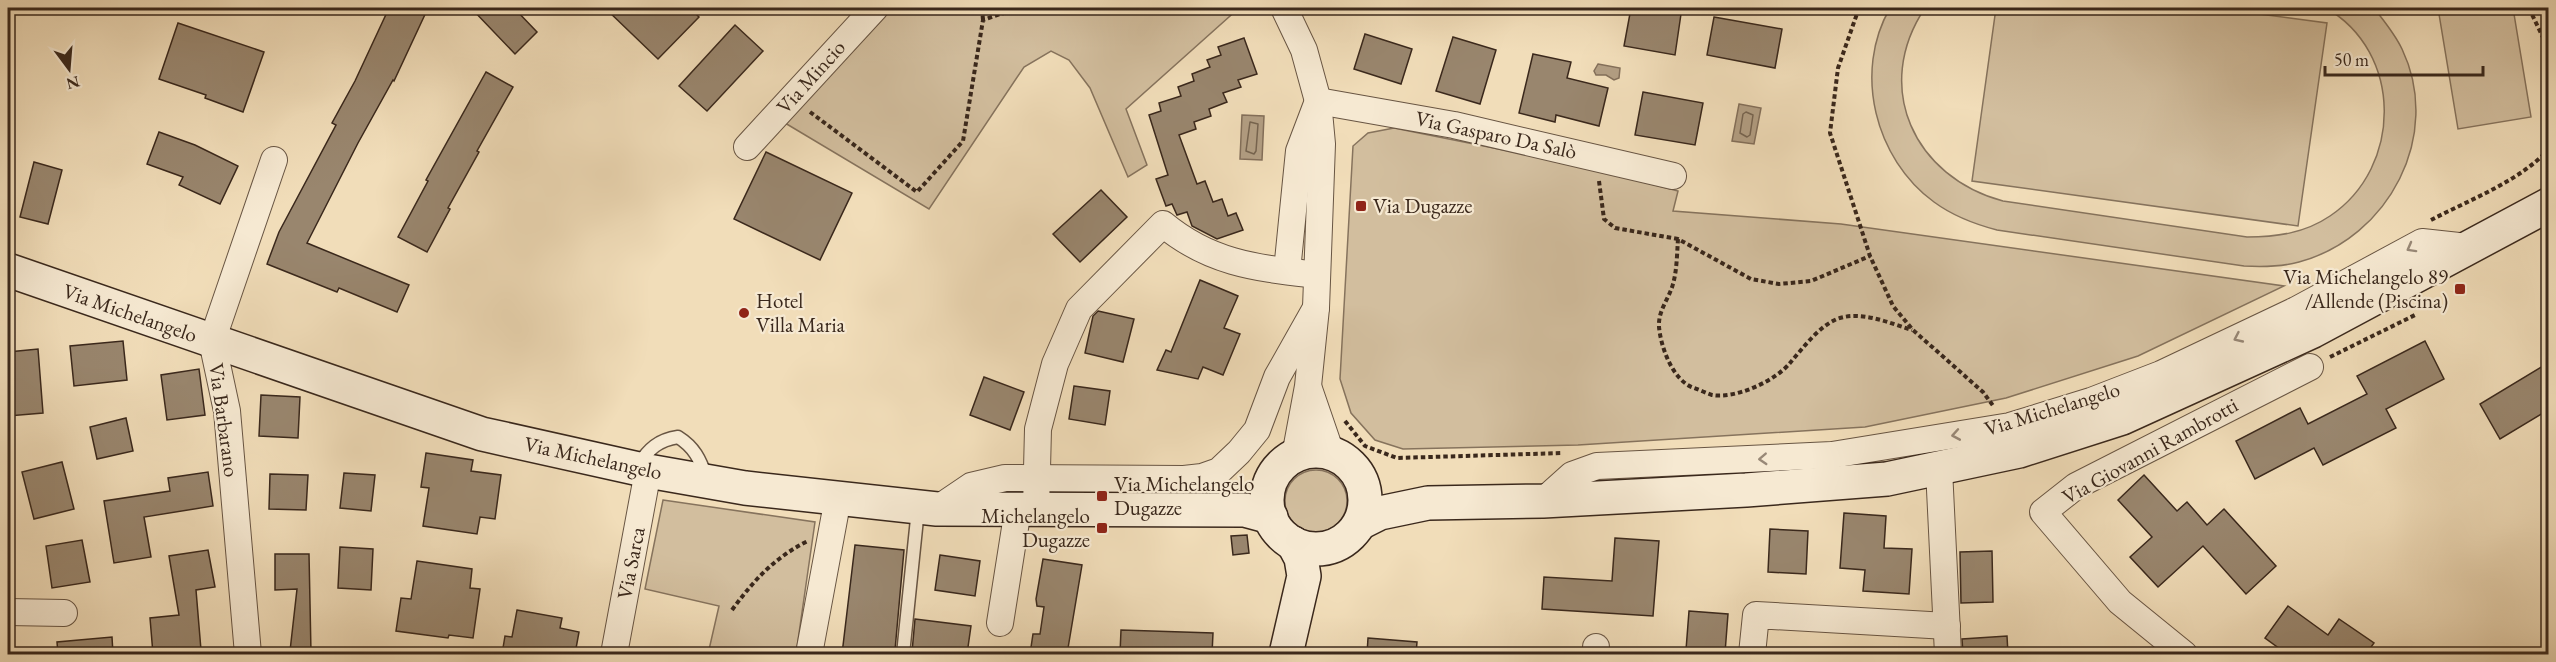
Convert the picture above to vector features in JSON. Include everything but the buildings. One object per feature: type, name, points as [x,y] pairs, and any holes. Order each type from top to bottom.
[{"type":"street","name":"Via Mincio","points":[[747,147],[875,8]]},
{"type":"street","points":[[1284,8],[1304,50],[1318,101],[1322,144],[1316,308],[1308,386],[1295,456]]},
{"type":"street","points":[[1287,271],[1299,151],[1318,101]]},
{"type":"street","name":"Via Gasparo Da Salò","points":[[1318,101],[1454,125],[1595,156],[1672,176]]},
{"type":"street","name":"Via Barbarano","points":[[248,654],[227,411],[212,341],[274,160]]},
{"type":"street","name":"Via Michelangelo","points":[[1360,523],[1380,513],[1428,503],[1543,501],[1746,490],[1887,478],[2019,451],[2122,418],[2313,331],[2506,228],[2547,201]]},
{"type":"street","points":[[1000,623],[1031,499],[1038,429],[1055,364],[1079,309],[1163,225],[1178,237],[1213,256],[1249,267],[1317,275]]},
{"type":"street","name":"Via Michelangelo","points":[[1543,501],[1572,475],[1597,466],[1832,455],[2010,426],[2091,401],[2161,374],[2296,310],[2422,242],[2468,247]]},
{"type":"street","name":"Via Michelangelo","points":[[8,270],[482,434],[642,469],[745,488],[928,509],[1031,499],[1204,510],[1245,510],[1271,517]]},
{"type":"street","points":[[1031,499],[1202,477],[1219,471],[1257,430],[1277,377],[1316,308]]},
{"type":"street","name":"Via Giovanni Rambrotti","points":[[2184,654],[2120,602],[2043,512],[2076,486],[2310,367]]},
{"type":"street","points":[[1308,386],[1331,453]]},
{"type":"street","points":[[1286,654],[1304,576],[1301,558],[1293,543],[1276,527],[1271,517],[1268,506],[1270,484],[1276,472],[1295,456],[1319,451],[1331,453],[1351,465],[1363,485],[1364,510],[1360,523],[1344,540],[1334,545],[1320,548],[1293,543]]},
{"type":"street","points":[[1939,468],[1948,654]]},
{"type":"street","name":"Via Sarca","points":[[614,654],[642,469]]},
{"type":"street","name":"Via Michelangelo","points":[[1204,510],[1270,484]]},
{"type":"street","name":"Via Michelangelo","points":[[1363,485],[1428,503]]},
{"type":"street","points":[[809,654],[838,498]]},
{"type":"street","points":[[1296,615],[1334,545]]},
{"type":"street","points":[[8,612],[64,613]]},
{"type":"street","points":[[1752,654],[1756,615],[1947,626]]},
{"type":"lane","points":[[903,654],[928,509]]},
{"type":"path","points":[[792,99],[917,192],[963,141],[983,20],[982,8]]},
{"type":"path","points":[[983,20],[1018,8]]},
{"type":"path","points":[[1859,8],[1838,68],[1830,133],[1870,256],[1893,306],[1913,330],[1983,392],[2010,426]]},
{"type":"path","points":[[2529,8],[2548,48]]},
{"type":"path","points":[[2421,225],[2515,177],[2538,161],[2548,150]]},
{"type":"path","points":[[1595,156],[1604,219],[1615,228],[1678,239],[1751,279],[1779,284],[1811,281],[1870,256]]},
{"type":"path","points":[[1678,239],[1673,286],[1662,305],[1659,326],[1665,349],[1675,372],[1690,387],[1712,395],[1733,394],[1757,386],[1788,365],[1805,345],[1835,320],[1853,315],[1913,330]]},
{"type":"path","points":[[2310,367],[2415,315]]},
{"type":"path","points":[[1341,412],[1345,421],[1365,446],[1397,458],[1570,453]]},
{"type":"path","points":[[732,610],[776,559],[831,529]]},
{"type":"shaded area","points":[[893,8],[1239,8],[1126,109],[1147,165],[1128,177],[1090,88],[1069,60],[1051,51],[1024,67],[929,209],[785,123]]},
{"type":"shaded area","points":[[1890,8],[1925,8],[1909,38],[1902,68],[1903,97],[1911,125],[1925,150],[1946,172],[1972,189],[2003,201],[2247,237],[2290,233],[2320,222],[2354,195],[2371,169],[2381,140],[2384,110],[2380,80],[2369,52],[2351,28],[2326,8],[2374,8],[2396,38],[2413,82],[2416,115],[2411,148],[2400,179],[2382,207],[2359,231],[2331,249],[2292,264],[2244,266],[1997,230],[1964,219],[1934,202],[1914,184],[1897,163],[1884,139],[1876,113],[1872,86],[1873,59],[1879,33]]},
{"type":"shaded area","points":[[1996,8],[2213,8],[2327,23],[2298,226],[1972,181]]},
{"type":"shaded area","points":[[2438,8],[2513,8],[2531,117],[2458,129]]},
{"type":"shaded area","points":[[1394,128],[1583,166],[1678,191],[1673,211],[1841,224],[2284,286],[2138,356],[2006,398],[1865,427],[1578,445],[1403,449],[1375,440],[1351,413],[1340,379],[1353,146],[1368,133]]},
{"type":"shaded area","points":[[1310,470],[1322,470],[1338,479],[1345,489],[1347,501],[1345,513],[1338,523],[1322,532],[1310,532],[1299,527],[1290,518],[1285,507],[1285,495],[1290,484],[1299,475]]},
{"type":"shaded area","points":[[663,500],[815,522],[796,654],[708,654],[719,606],[645,589]]},
{"type":"water","points":[[1598,64],[1620,68],[1619,78],[1614,80],[1606,75],[1596,75],[1594,71]]},
{"type":"water","points":[[1739,104],[1761,108],[1754,144],[1732,141]]},
{"type":"water","points":[[1242,115],[1264,116],[1262,160],[1240,159]]},
{"type":"place","name":"Via Dugazze","points":[[1361,206]]},
{"type":"place","name":"Via Michelangelo 89 /Allende (Piscina)","points":[[2460,289]]},
{"type":"place","name":"Hotel Villa Maria","points":[[744,313]]},
{"type":"place","name":"Via Michelangelo Dugazze","points":[[1102,496]]},
{"type":"place","name":"Michelangelo Dugazze","points":[[1102,528]]}]
